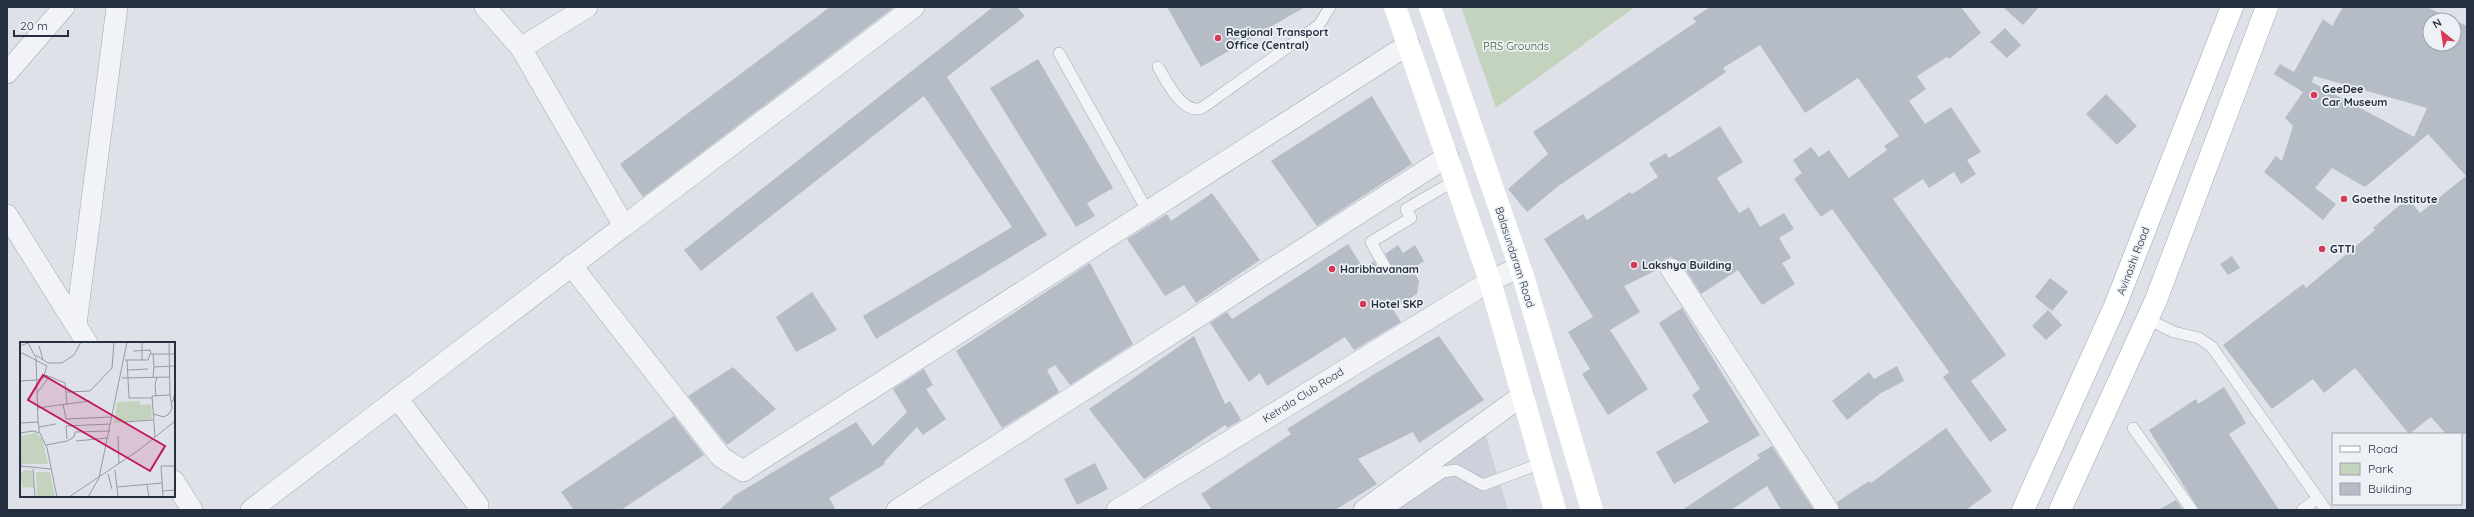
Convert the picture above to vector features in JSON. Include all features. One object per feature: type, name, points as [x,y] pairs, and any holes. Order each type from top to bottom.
[{"type":"main road","points":[[1395,7],[1448,156],[1490,281],[1555,510]]},
{"type":"main road","name":"Balasundaram Road","points":[[1430,7],[1520,267],[1592,510]]},
{"type":"main road","name":"Avinashi Road","points":[[2023,510],[2115,306],[2232,7]]},
{"type":"main road","points":[[2060,510],[2147,320],[2267,7]]},
{"type":"street","points":[[7,73],[64,7]]},
{"type":"street","points":[[76,324],[117,7]]},
{"type":"street","points":[[485,7],[521,48],[624,226]]},
{"type":"street","points":[[521,48],[587,7]]},
{"type":"street","points":[[251,510],[571,264],[624,226],[914,7]]},
{"type":"street","points":[[571,264],[721,457],[742,471],[1409,44]]},
{"type":"street","points":[[897,510],[1448,156]]},
{"type":"street","points":[[7,215],[87,342]]},
{"type":"street","name":"Ketrala Club Road","points":[[1117,510],[1490,281],[1520,267]]},
{"type":"street","points":[[1671,269],[1828,510]]},
{"type":"street","points":[[1364,510],[1523,395]]},
{"type":"street","points":[[397,398],[478,505]]},
{"type":"street","points":[[175,483],[192,510]]},
{"type":"lane","points":[[1158,67],[1181,101],[1190,108],[1202,108],[1319,25],[1330,7]]},
{"type":"lane","points":[[1059,53],[1148,212]]},
{"type":"lane","points":[[1386,267],[1371,242],[1412,218],[1406,209],[1456,180]]},
{"type":"lane","points":[[2147,320],[2174,332],[2199,338],[2212,348],[2326,510]]},
{"type":"lane","points":[[2133,428],[2192,510]]},
{"type":"lane","points":[[1387,510],[1443,472],[1456,470],[1483,485],[1542,463]]},
{"type":"lane","points":[[2302,510],[2318,498]]},
{"type":"shaded area","points":[[1485,433],[1508,510],[1382,510]]},
{"type":"green space","name":"PRS Grounds","points":[[1461,7],[1635,7],[1496,108]]},
{"type":"building","points":[[830,7],[894,7],[643,197],[620,164]]},
{"type":"building","points":[[993,7],[1017,7],[1025,16],[947,77],[1047,235],[876,339],[863,316],[1012,227],[924,96],[701,271],[684,250]]},
{"type":"building","name":"Regional Transport Office (Central)","points":[[1167,7],[1305,7],[1201,67]]},
{"type":"building","points":[[1710,7],[1961,7],[1981,33],[1949,59],[1947,57],[1917,76],[1926,89],[1909,101],[1925,124],[1951,107],[1981,152],[1967,160],[1976,174],[1961,184],[1954,172],[1929,188],[1923,179],[1893,199],[2006,355],[1971,381],[2007,430],[1990,442],[1943,377],[1949,372],[1832,209],[1821,217],[1794,179],[1802,173],[1793,160],[1811,147],[1819,157],[1829,150],[1849,178],[1887,150],[1884,146],[1899,136],[1858,78],[1805,113],[1760,45],[1723,68],[1726,72],[1557,187],[1527,212],[1508,189],[1548,154],[1533,132],[1696,22],[1693,18]]},
{"type":"building","points":[[2003,7],[2039,7],[2023,25]]},
{"type":"building","points":[[2343,7],[2427,7],[2438,12],[2422,12],[2422,52],[2462,52],[2462,24],[2467,26],[2467,434],[2445,433],[2431,417],[2410,433],[2408,433],[2355,368],[2324,393],[2313,379],[2272,409],[2223,345],[2303,284],[2306,288],[2375,230],[2373,228],[2408,198],[2420,213],[2466,176],[2428,134],[2365,187],[2332,168],[2315,188],[2336,204],[2323,220],[2264,172],[2276,156],[2282,161],[2293,126],[2285,118],[2303,92],[2274,74],[2280,64],[2294,72],[2323,19],[2332,26]],"holes":[[[2314,76],[2427,108],[2414,137],[2312,82]]]},
{"type":"building","points":[[2005,28],[2021,45],[2007,58],[1990,42]]},
{"type":"building","points":[[1038,59],[1113,188],[1087,203],[1095,216],[1076,227],[990,88]]},
{"type":"building","points":[[2106,94],[2137,126],[2117,145],[2086,114]]},
{"type":"building","points":[[1372,96],[1412,164],[1317,226],[1271,161]]},
{"type":"building","points":[[1720,126],[1743,162],[1717,178],[1739,213],[1749,207],[1760,227],[1784,213],[1794,229],[1779,238],[1791,258],[1782,263],[1795,284],[1762,305],[1738,270],[1701,294],[1681,262],[1671,257],[1664,259],[1659,269],[1624,286],[1640,312],[1610,330],[1648,389],[1608,415],[1582,374],[1590,369],[1568,332],[1593,317],[1544,239],[1583,214],[1587,220],[1630,192],[1632,194],[1658,177],[1649,163],[1666,153],[1669,158]]},
{"type":"building","points":[[1212,193],[1260,260],[1196,303],[1184,285],[1165,296],[1127,239],[1167,214],[1171,221]]},
{"type":"building","points":[[1348,244],[1363,268],[1374,261],[1379,271],[1385,274],[1389,273],[1392,267],[1385,254],[1398,245],[1403,253],[1415,245],[1424,261],[1412,269],[1419,281],[1417,294],[1393,309],[1401,322],[1354,350],[1345,337],[1267,386],[1260,373],[1249,382],[1210,323],[1227,312],[1232,319]]},
{"type":"building","points":[[2232,256],[2240,268],[2228,275],[2220,264]]},
{"type":"building","points":[[1090,263],[1133,344],[1070,385],[1055,365],[1047,370],[1059,392],[1002,428],[956,351]]},
{"type":"building","points":[[2050,278],[2068,292],[2052,311],[2035,297]]},
{"type":"building","points":[[812,292],[837,330],[796,352],[776,317]]},
{"type":"building","points":[[1682,308],[1760,435],[1674,484],[1656,452],[1709,422],[1692,395],[1700,389],[1659,323]]},
{"type":"building","points":[[2048,310],[2062,325],[2046,340],[2032,326]]},
{"type":"building","points":[[1194,336],[1225,404],[1230,401],[1241,420],[1227,428],[1225,425],[1144,479],[1089,409]]},
{"type":"building","points":[[1439,336],[1484,400],[1419,443],[1413,432],[1358,459],[1377,484],[1335,510],[1212,510],[1201,494],[1291,434],[1287,429],[1376,373]]},
{"type":"building","points":[[1897,366],[1904,381],[1881,393],[1847,420],[1832,401],[1869,372],[1874,379]]},
{"type":"building","points":[[733,367],[776,409],[727,445],[688,396]]},
{"type":"building","points":[[924,369],[933,385],[926,389],[946,419],[923,435],[917,427],[884,462],[885,464],[829,498],[836,510],[719,510],[733,498],[732,497],[856,422],[873,446],[907,412],[893,389]]},
{"type":"building","points":[[2224,387],[2246,423],[2229,434],[2279,510],[2199,510],[2149,430],[2196,399],[2198,404]]},
{"type":"building","points":[[674,416],[704,455],[621,510],[574,510],[561,492]]},
{"type":"building","points":[[1946,428],[1992,491],[1966,510],[1840,510],[1837,502],[1869,481],[1871,483]]},
{"type":"building","points":[[1772,446],[1814,510],[1781,510],[1767,486],[1731,510],[1682,510],[1760,458],[1757,455]]},
{"type":"building","points":[[1095,463],[1108,489],[1077,505],[1064,479]]},
{"type":"building","points":[[2176,500],[2183,510],[2158,510]]},
{"type":"place","name":"Regional Transport Office (Central)","points":[[1218,38]]},
{"type":"place","name":"GeeDee Car Museum","points":[[2314,95]]},
{"type":"place","name":"Goethe Institute","points":[[2344,199]]},
{"type":"place","name":"GTTI","points":[[2322,249]]},
{"type":"place","name":"Lakshya Building","points":[[1634,265]]},
{"type":"place","name":"Haribhavanam","points":[[1332,269]]},
{"type":"place","name":"Hotel SKP","points":[[1363,304]]}]
